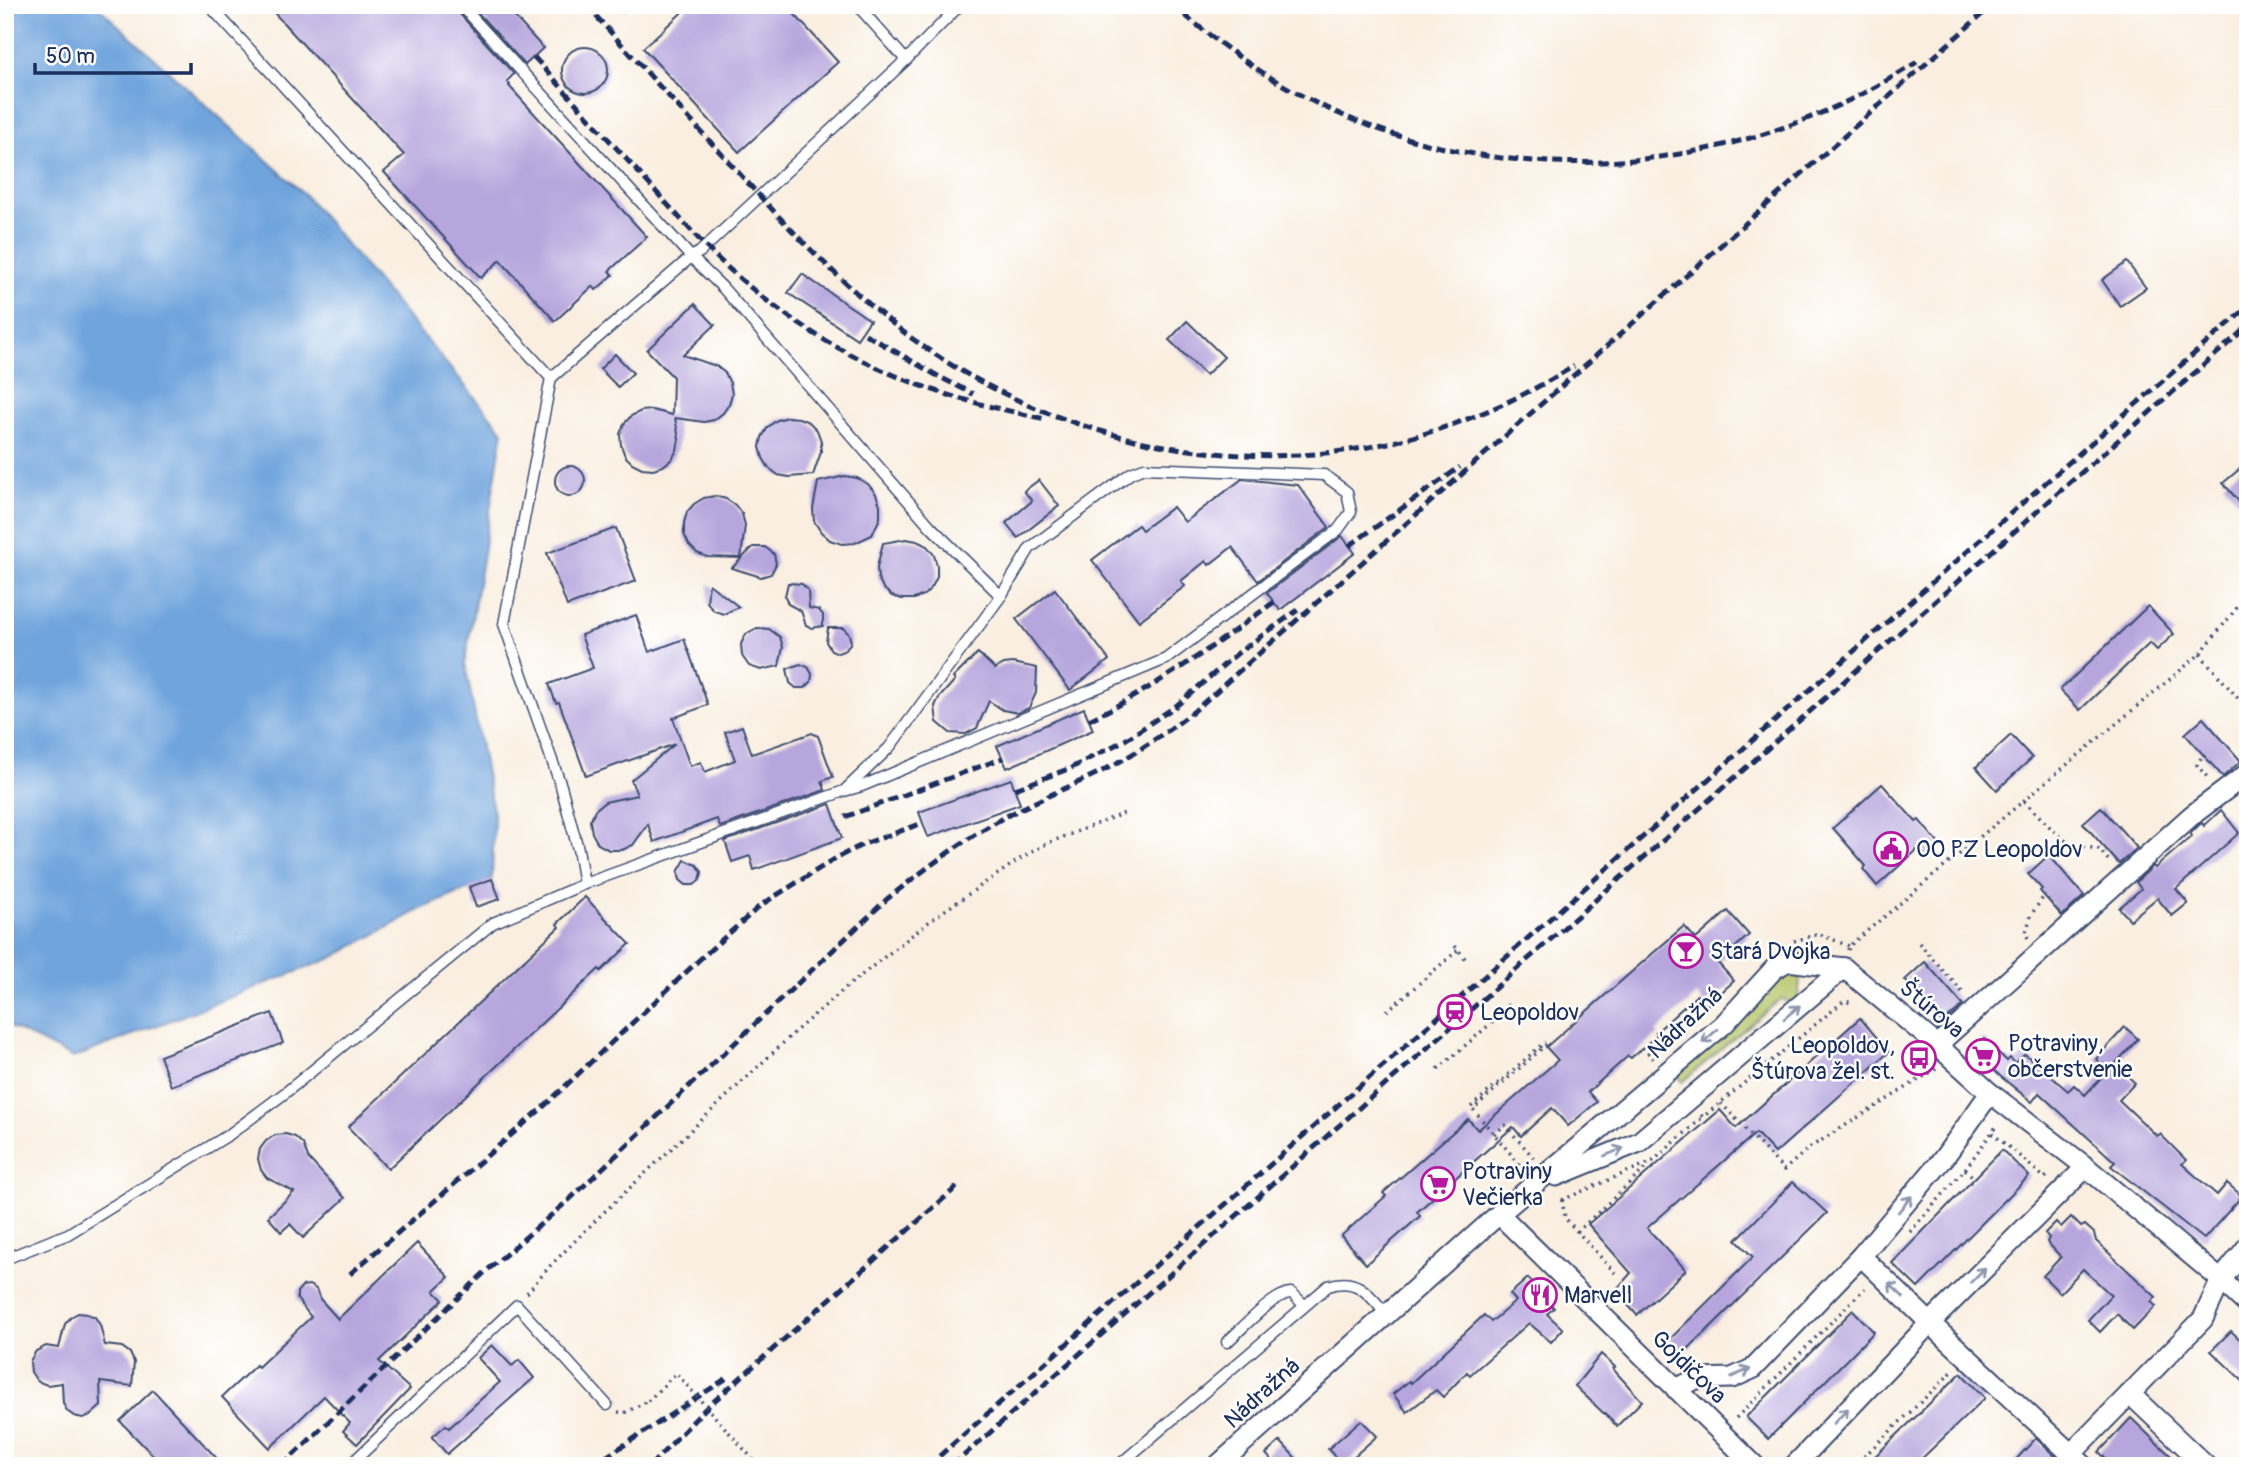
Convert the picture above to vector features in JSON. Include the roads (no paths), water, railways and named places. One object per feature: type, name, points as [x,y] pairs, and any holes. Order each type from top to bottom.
[{"type":"street","points":[[1933,1053],[1977,1009],[2191,816],[2248,773]]},
{"type":"street","name":"Nádražná","points":[[1217,1466],[1499,1214],[1724,1024],[1774,969],[1788,961],[1844,968]]},
{"type":"street","name":"Štúrova","points":[[1844,968],[1933,1053],[2086,1167],[2248,1305]]},
{"type":"street","name":"Nádražná","points":[[1529,1190],[1567,1170],[1639,1142],[1844,968]]},
{"type":"street","points":[[1676,1389],[1696,1379],[1732,1378],[1752,1369],[1861,1256],[1942,1159],[1990,1093]]},
{"type":"street","points":[[1794,1466],[2086,1167]]},
{"type":"street","name":"Gojdičova","points":[[1499,1214],[1755,1466]]},
{"type":"street","points":[[1861,1256],[2077,1460],[2130,1394],[2203,1320],[2221,1280],[2248,1246]]},
{"type":"street","points":[[2130,1394],[2206,1466]]},
{"type":"lane","points":[[209,5],[551,378]]},
{"type":"lane","points":[[461,5],[691,257],[723,288],[931,527],[1001,596]]},
{"type":"lane","points":[[857,5],[906,60]]},
{"type":"lane","points":[[584,884],[578,849],[561,786],[504,624],[551,378],[700,252],[906,60],[960,5]]},
{"type":"lane","points":[[5,1259],[68,1234],[230,1134],[285,1093],[493,922],[584,884],[844,790],[862,786],[1166,659],[1338,530],[1351,512],[1347,492],[1324,475],[1144,468],[1131,473],[1030,548],[1001,596],[889,748],[844,790]]},
{"type":"lane","points":[[1118,1466],[1322,1289],[1340,1282],[1352,1283],[1363,1289],[1386,1314]]},
{"type":"lane","points":[[1227,1342],[1276,1298],[1286,1293],[1292,1293],[1304,1305]]},
{"type":"lane","points":[[349,1466],[517,1305],[607,1405]]},
{"type":"water","points":[[5,5],[96,5],[303,193],[503,431],[465,663],[494,816],[492,879],[421,909],[332,958],[73,1058],[5,1024]]},
{"type":"railway","points":[[586,5],[787,225],[870,305],[944,360],[1001,392],[1060,418],[1122,437],[1186,450],[1251,455],[1315,454],[1379,445],[1455,424],[1504,404],[1574,366]]},
{"type":"railway","points":[[1173,5],[1242,58],[1316,103],[1389,133],[1466,152],[1544,162],[1622,161],[1700,150],[1776,130],[1848,101],[1917,62]]},
{"type":"railway","points":[[282,1466],[484,1273],[570,1199],[887,899],[986,828],[1119,762],[1193,712],[1988,9]]},
{"type":"railway","points":[[534,57],[706,247],[785,314],[841,349],[903,379],[963,399],[1045,419]]},
{"type":"railway","points":[[928,1466],[2248,307]]},
{"type":"railway","points":[[952,1466],[2248,326]]},
{"type":"railway","points":[[865,334],[973,394]]},
{"type":"railway","points":[[1349,546],[1460,467]]},
{"type":"railway","points":[[1089,720],[1161,680],[1274,602]]},
{"type":"railway","points":[[1015,789],[1071,768],[1125,740],[1176,706],[1239,652],[1298,610]]},
{"type":"railway","points":[[845,817],[1003,758]]},
{"type":"railway","points":[[350,1274],[540,1110],[761,905],[838,857],[864,844],[923,823]]},
{"type":"railway","points":[[650,1466],[705,1409],[958,1186]]},
{"type":"railway","points":[[592,1466],[730,1376]]},
{"type":"place","name":"OO PZ Leopoldov","points":[[1891,849]]},
{"type":"place","name":"Stará Dvojka","points":[[1686,951]]},
{"type":"place","name":"Leopoldov","points":[[1455,1012]]},
{"type":"place","name":"Potraviny, občerstvenie","points":[[1983,1056]]},
{"type":"place","name":"Leopoldov, Štúrova žel. st.","points":[[1919,1058]]},
{"type":"place","name":"Potraviny Večierka","points":[[1438,1184]]},
{"type":"place","name":"Marvell","points":[[1540,1295]]}]
